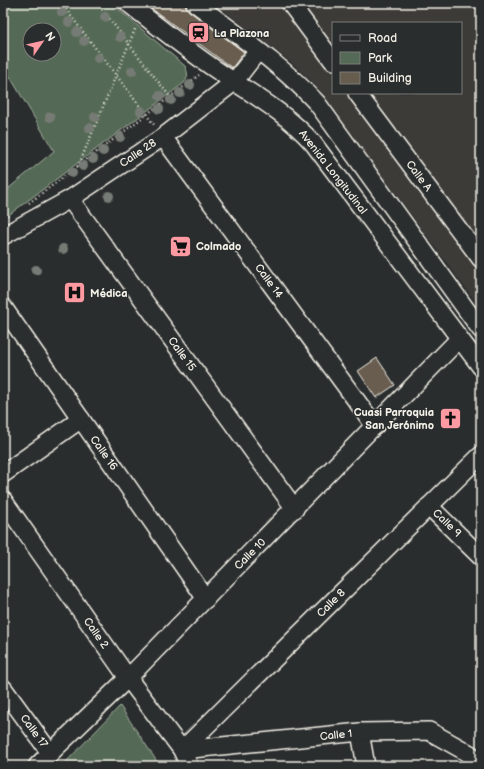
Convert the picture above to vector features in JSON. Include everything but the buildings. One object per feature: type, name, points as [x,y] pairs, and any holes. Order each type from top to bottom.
[{"type":"street","name":"Avenida Longitudinal","points":[[128,3],[210,66],[275,108],[296,124],[313,143],[481,367]]},
{"type":"street","points":[[195,3],[299,84],[317,103],[481,330]]},
{"type":"street","points":[[290,3],[332,60]]},
{"type":"street","name":"Calle 28","points":[[3,236],[70,199],[162,137],[234,82],[258,51]]},
{"type":"street","name":"Calle A","points":[[358,94],[481,259]]},
{"type":"street","name":"Calle 14","points":[[162,137],[375,426]]},
{"type":"street","name":"Calle 15","points":[[70,199],[294,509]]},
{"type":"street","name":"Calle 16","points":[[3,307],[206,599]]},
{"type":"street","name":"Calle 10","points":[[37,766],[128,678],[459,339]]},
{"type":"street","points":[[3,474],[81,419]]},
{"type":"street","name":"Calle 8","points":[[182,750],[481,455]]},
{"type":"street","name":"Calle 2","points":[[3,500],[128,678],[182,750],[189,766]]},
{"type":"street","name":"Calle 9","points":[[429,506],[481,557]]},
{"type":"street","name":"Calle 17","points":[[3,688],[51,754]]},
{"type":"street","name":"Calle 1","points":[[182,750],[360,732],[429,731],[470,754],[481,762]]},
{"type":"street","points":[[360,732],[366,766]]},
{"type":"path","points":[[61,3],[116,73],[162,137]]},
{"type":"path","points":[[97,3],[171,98]]},
{"type":"path","points":[[78,167],[116,73],[142,14]]},
{"type":"path","points":[[27,205],[171,98],[210,66]]},
{"type":"shaded area","points":[[214,3],[481,3],[481,309],[313,83],[292,63]]},
{"type":"green space","points":[[3,3],[111,3],[185,66],[188,75],[187,79],[184,83],[6,217],[3,213],[3,193],[54,151],[3,65]]},
{"type":"green space","points":[[120,706],[160,766],[62,766]]},
{"type":"place","name":"La Plazona","points":[[198,33]]},
{"type":"place","name":"Colmado","points":[[180,246]]},
{"type":"place","name":"Médica","points":[[74,293]]},
{"type":"place","name":"Cuasi Parroquia San Jerónimo","points":[[450,418]]}]
